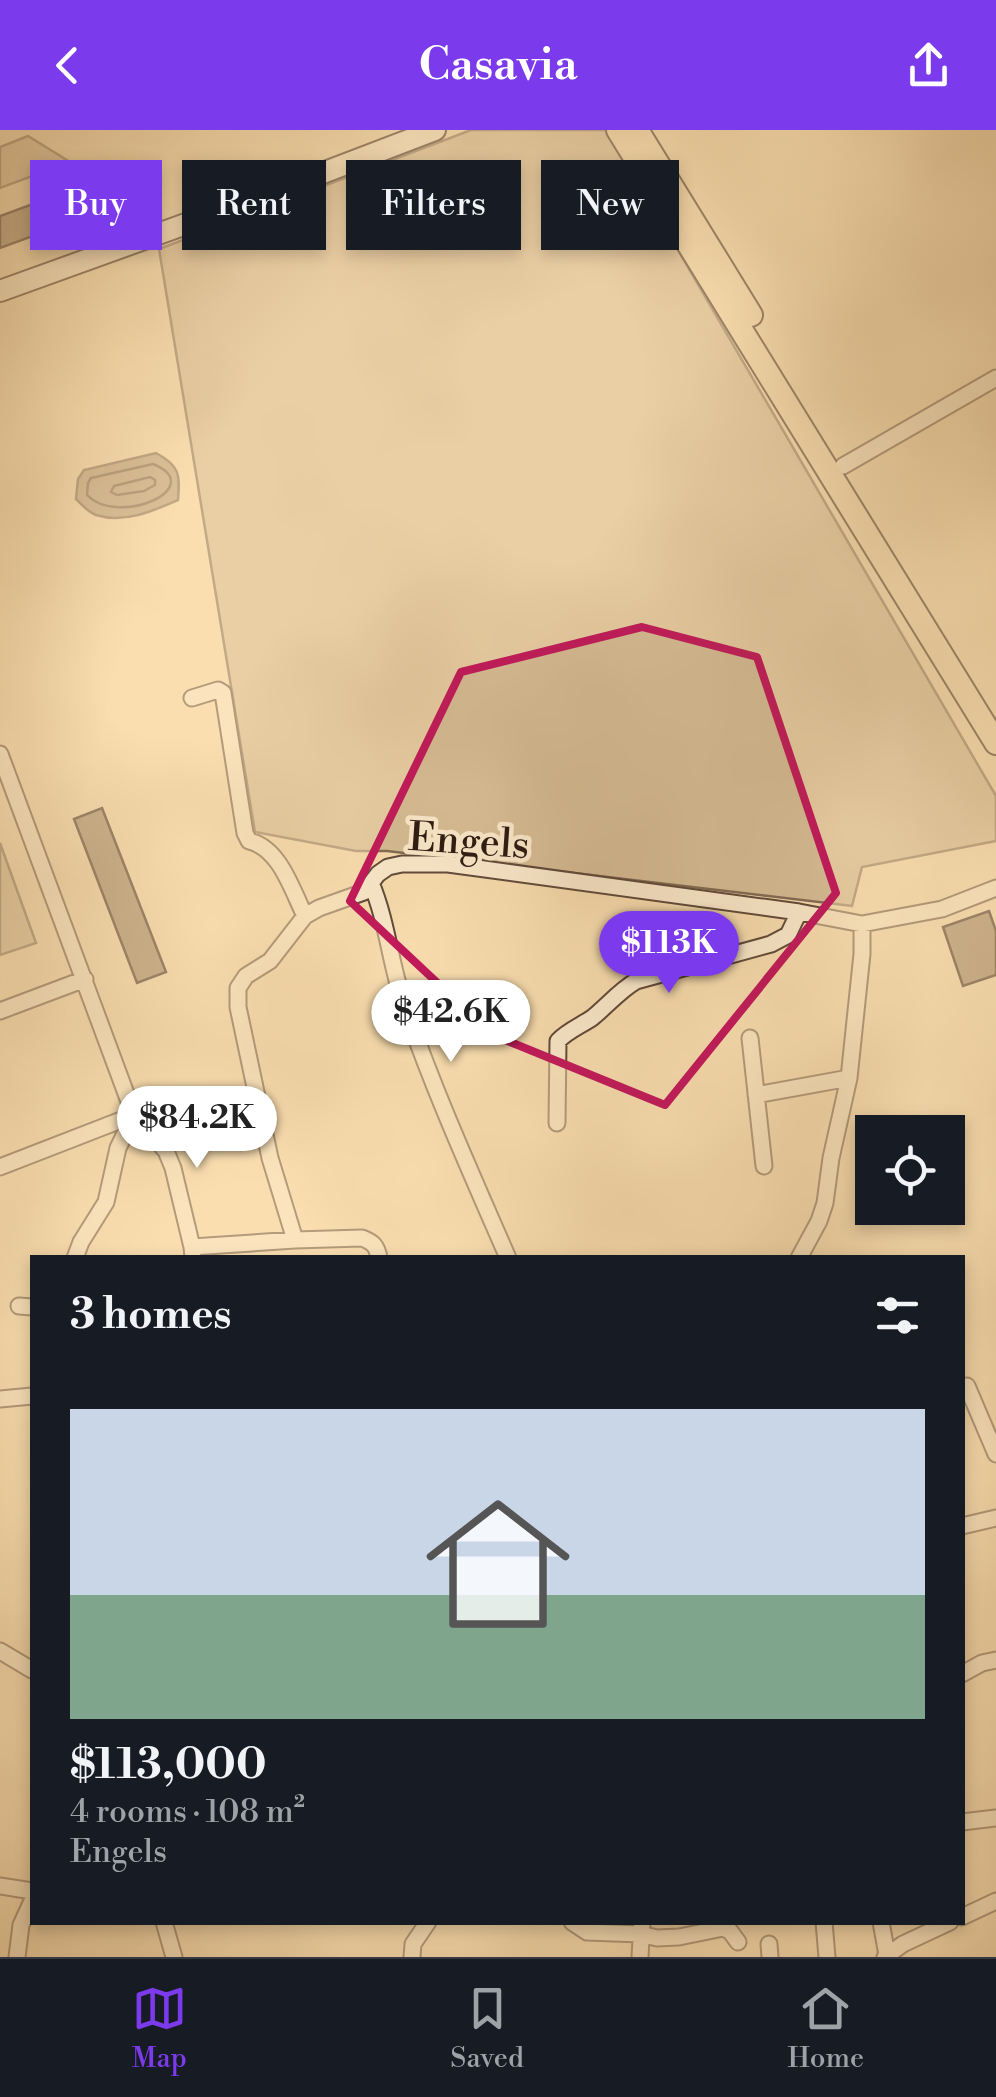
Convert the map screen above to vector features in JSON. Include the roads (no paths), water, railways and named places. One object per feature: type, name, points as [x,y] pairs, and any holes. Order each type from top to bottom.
[{"type":"main road","points":[[618,130],[996,742]]},
{"type":"main road","points":[[637,130],[996,715]]},
{"type":"street","points":[[0,291],[435,130]]},
{"type":"street","points":[[843,466],[996,378]]},
{"type":"street","points":[[192,698],[218,690],[223,693],[245,833],[249,840],[274,854],[305,916]]},
{"type":"street","points":[[0,754],[134,1115],[166,1152],[173,1168],[192,1252],[295,1240],[362,1238],[378,1248],[379,1255]]},
{"type":"street","name":"Engels","points":[[295,1240],[270,1158],[238,988],[246,976],[270,961],[305,916],[364,892],[388,867],[448,864],[862,924],[942,909],[996,888]]},
{"type":"street","points":[[372,883],[403,1000],[444,1111],[507,1255]]},
{"type":"street","points":[[557,1123],[558,1041],[562,1036],[593,1017],[636,981],[771,944],[788,935],[799,912]]},
{"type":"street","points":[[801,1255],[820,1221],[848,1078],[862,924]]},
{"type":"street","points":[[0,1012],[84,979]]},
{"type":"street","points":[[750,1038],[764,1166]]},
{"type":"street","points":[[756,1095],[848,1078]]},
{"type":"street","points":[[0,1167],[134,1115]]},
{"type":"street","points":[[76,1255],[106,1202],[118,1148],[134,1115]]},
{"type":"street","points":[[968,1386],[996,1454]]},
{"type":"street","points":[[0,1399],[30,1396]]},
{"type":"street","points":[[965,1525],[996,1518]]},
{"type":"street","points":[[0,1651],[30,1669]]},
{"type":"street","points":[[965,1672],[996,1660]]},
{"type":"street","points":[[965,1822],[996,1818]]},
{"type":"street","points":[[0,1886],[30,1891]]},
{"type":"street","points":[[965,1916],[996,1901]]},
{"type":"street","points":[[17,1957],[21,1925],[30,1905]]},
{"type":"street","points":[[165,1925],[174,1957]]},
{"type":"street","points":[[412,1957],[413,1944],[426,1925]]},
{"type":"street","points":[[576,1925],[586,1932],[641,1928],[657,1938],[722,1928],[730,1931],[738,1942]]},
{"type":"street","points":[[824,1925],[828,1957]]},
{"type":"street","points":[[881,1925],[886,1956],[944,1925]]},
{"type":"street","points":[[640,1957],[641,1928]]},
{"type":"water","points":[[156,453],[177,472],[178,500],[148,512],[117,518],[93,514],[76,499],[78,479],[84,470]]}]
